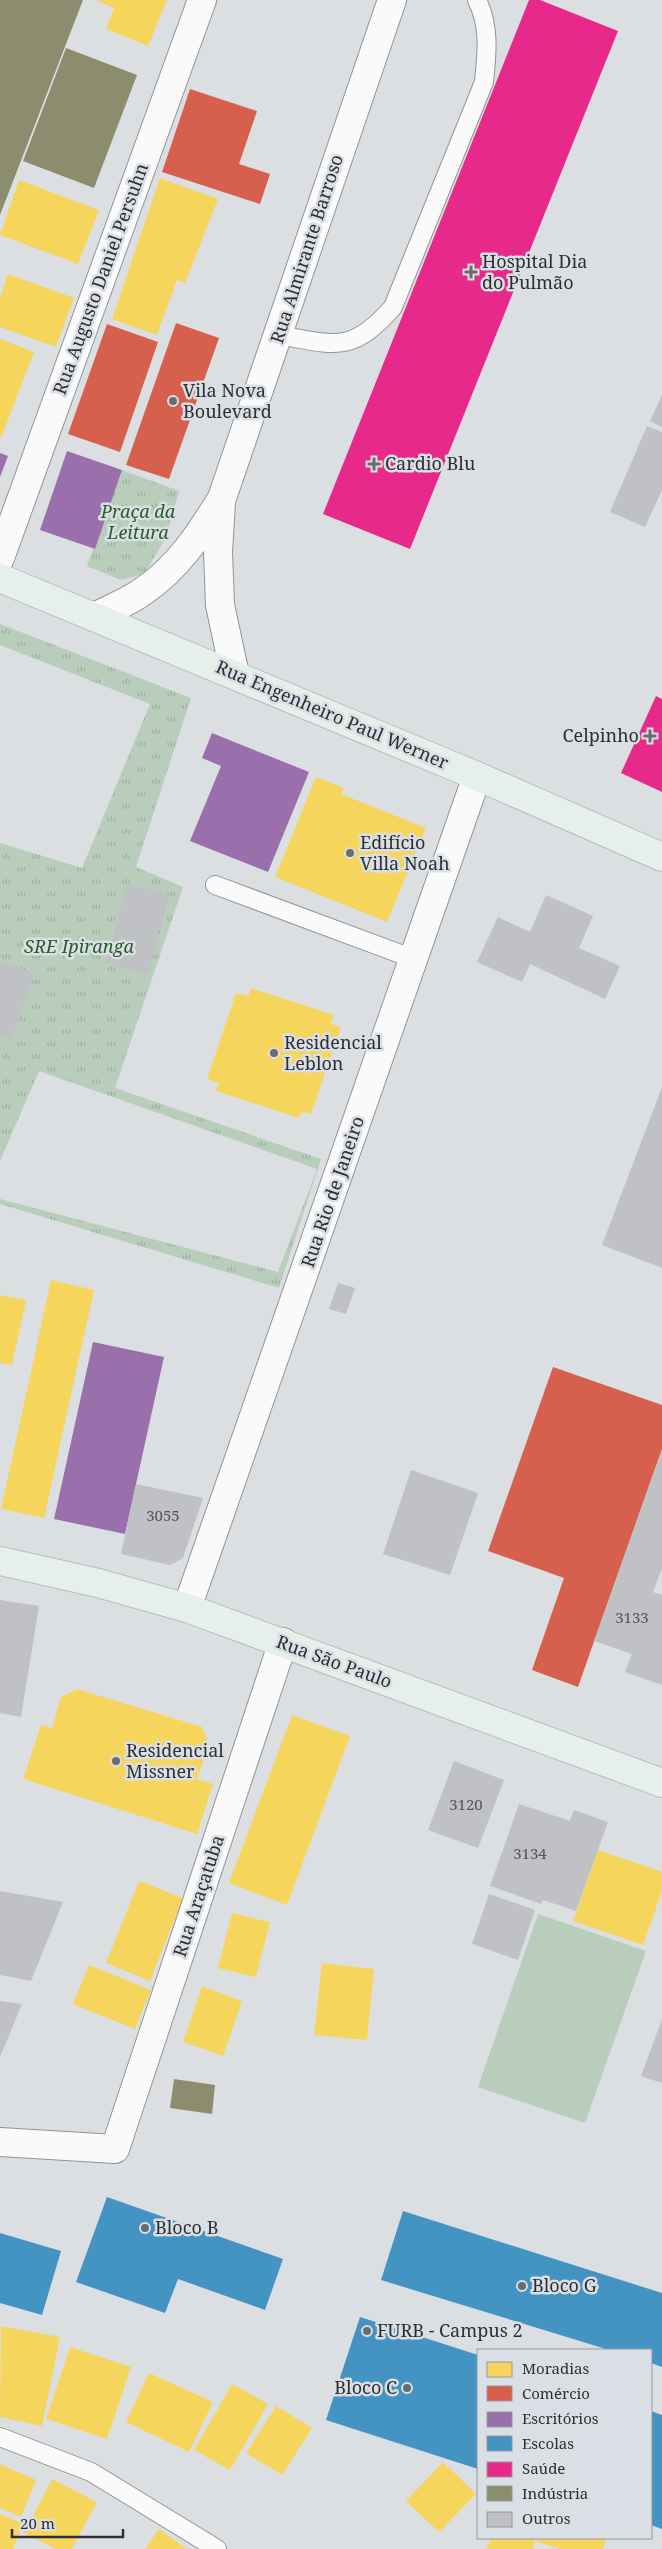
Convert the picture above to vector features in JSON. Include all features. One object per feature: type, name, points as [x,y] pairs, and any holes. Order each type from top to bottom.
[{"type":"main road","name":"Rua Engenheiro Paul Werner","points":[[0,578],[477,776],[662,857]]},
{"type":"main road","name":"Rua São Paulo","points":[[0,1561],[98,1583],[188,1608],[662,1783]]},
{"type":"street","name":"Rua Augusto Daniel Persuhn","points":[[0,558],[202,0]]},
{"type":"street","name":"Rua Almirante Barroso","points":[[94,617],[141,593],[169,571],[198,538],[222,498],[392,0]]},
{"type":"street","name":"Rua Almirante Barroso","points":[[222,498],[218,552],[220,605],[235,675]]},
{"type":"street","name":"Rua Rio de Janeiro","points":[[188,1608],[477,776]]},
{"type":"street","name":"Rua Araçatuba","points":[[0,2142],[115,2149],[283,1642]]},
{"type":"lane","points":[[279,335],[332,345],[350,342],[378,324],[393,307],[484,82],[488,42],[482,9],[477,0]]},
{"type":"lane","points":[[215,885],[414,960]]},
{"type":"lane","points":[[0,2437],[91,2472],[217,2549]]},
{"type":"green space","name":"Praça da Leitura","points":[[122,470],[179,491],[166,538],[144,574],[121,580],[87,566]]},
{"type":"green space","name":"SRE Ipiranga","points":[[0,624],[191,698],[136,867],[183,887],[115,1088],[321,1159],[279,1288],[0,1204],[0,1199],[278,1272],[317,1169],[39,1071],[0,1161],[0,843],[82,868],[150,704],[0,645]]},
{"type":"green space","points":[[538,1914],[646,1951],[585,2123],[478,2087]]},
{"type":"building: Moradias","points":[[96,0],[167,0],[148,46],[106,29],[114,8]]},
{"type":"building: Moradias","points":[[160,178],[218,199],[185,283],[177,280],[157,335],[112,319]]},
{"type":"building: Moradias","points":[[19,180],[99,210],[78,264],[0,235]]},
{"type":"building: Moradias","points":[[8,274],[74,298],[56,347],[0,327],[0,298]]},
{"type":"building: Moradias","points":[[0,339],[34,352],[1,438],[0,437]]},
{"type":"building: Moradias","name":"Edifício Villa Noah","points":[[316,777],[344,788],[341,794],[426,828],[387,922],[275,877]]},
{"type":"building: Moradias","name":"Residencial Leblon","points":[[251,988],[334,1015],[331,1024],[341,1027],[311,1114],[302,1111],[299,1118],[216,1091],[219,1083],[207,1079],[236,993],[248,996]]},
{"type":"building: Moradias","points":[[51,1280],[94,1290],[44,1518],[1,1509]]},
{"type":"building: Moradias","points":[[0,1295],[26,1300],[12,1365],[0,1363]]},
{"type":"building: Moradias","name":"Residencial Missner","points":[[77,1689],[202,1727],[209,1744],[197,1779],[213,1784],[197,1834],[23,1779],[41,1725],[52,1728],[61,1697]]},
{"type":"building: Moradias","points":[[292,1715],[350,1736],[287,1905],[229,1883]]},
{"type":"building: Moradias","points":[[598,1850],[662,1872],[662,1891],[643,1945],[573,1921]]},
{"type":"building: Moradias","points":[[139,1881],[183,1898],[150,1981],[106,1963]]},
{"type":"building: Moradias","points":[[232,1913],[270,1922],[256,1977],[218,1968]]},
{"type":"building: Moradias","points":[[322,1963],[374,1969],[367,2040],[314,2035]]},
{"type":"building: Moradias","points":[[89,1965],[151,1990],[135,2029],[73,2004]]},
{"type":"building: Moradias","points":[[202,1986],[242,2001],[223,2056],[183,2042]]},
{"type":"building: Moradias","points":[[1,2326],[60,2337],[42,2426],[0,2417]]},
{"type":"building: Moradias","points":[[70,2347],[131,2367],[107,2439],[46,2419]]},
{"type":"building: Moradias","points":[[149,2373],[213,2402],[189,2452],[126,2422]]},
{"type":"building: Moradias","points":[[232,2384],[268,2404],[230,2470],[194,2450]]},
{"type":"building: Moradias","points":[[276,2406],[312,2428],[282,2475],[246,2453]]},
{"type":"building: Moradias","points":[[443,2462],[476,2494],[439,2532],[406,2501]]},
{"type":"building: Moradias","points":[[0,2464],[36,2480],[21,2517],[0,2508]]},
{"type":"building: Moradias","points":[[52,2479],[97,2502],[72,2549],[56,2549],[24,2533]]},
{"type":"building: Moradias","points":[[0,2514],[23,2524],[13,2549],[0,2549]]},
{"type":"building: Moradias","points":[[159,2529],[187,2549],[145,2549]]},
{"type":"building: Moradias","points":[[491,2539],[607,2539],[603,2549],[560,2549],[535,2541],[533,2549],[487,2549]]},
{"type":"building: Comércio","points":[[190,89],[257,111],[239,164],[270,174],[260,204],[162,172]]},
{"type":"building: Comércio","name":"Vila Nova Boulevard","points":[[176,323],[219,338],[169,479],[126,465]]},
{"type":"building: Comércio","points":[[107,324],[158,342],[120,452],[68,434]]},
{"type":"building: Comércio","points":[[553,1367],[662,1405],[662,1449],[578,1687],[532,1670],[564,1578],[488,1551]]},
{"type":"building: Escritórios","points":[[67,451],[122,470],[95,549],[40,530]]},
{"type":"building: Escritórios","points":[[0,453],[8,456],[0,477]]},
{"type":"building: Escritórios","points":[[212,733],[309,772],[268,872],[190,841],[221,766],[202,758]]},
{"type":"building: Escritórios","points":[[93,1342],[164,1357],[125,1534],[54,1519]]},
{"type":"building: Escolas","name":"Bloco B","points":[[107,2197],[283,2259],[265,2310],[178,2279],[165,2313],[76,2282]]},
{"type":"building: Escolas","name":"Bloco G","points":[[403,2211],[662,2293],[662,2367],[652,2363],[652,2349],[606,2349],[381,2280]]},
{"type":"building: Escolas","points":[[0,2233],[61,2251],[42,2315],[0,2303]]},
{"type":"building: Escolas","name":"Bloco C","points":[[360,2317],[477,2355],[477,2469],[326,2420]]},
{"type":"building: Escolas","points":[[652,2411],[662,2415],[662,2529],[652,2525]]},
{"type":"building: Saúde","name":"Hospital Dia do Pulmão","points":[[529,0],[540,0],[618,31],[410,549],[323,514]]},
{"type":"building: Saúde","name":"Celpinho","points":[[656,696],[662,699],[662,792],[621,773]]},
{"type":"building: Indústria","points":[[0,0],[83,0],[0,215]]},
{"type":"building: Indústria","points":[[66,48],[137,75],[94,188],[23,161]]},
{"type":"building: Indústria","points":[[174,2079],[215,2085],[212,2114],[170,2108]]},
{"type":"building: Outros","points":[[662,395],[662,427],[650,421]]},
{"type":"building: Outros","points":[[647,426],[662,432],[662,490],[645,527],[610,512]]},
{"type":"building: Outros","points":[[127,884],[169,895],[148,974],[106,963]]},
{"type":"building: Outros","points":[[546,895],[593,916],[579,948],[620,966],[605,999],[530,964],[522,982],[477,962],[498,917],[530,932]]},
{"type":"building: Outros","points":[[0,961],[35,974],[11,1038],[0,1034]]},
{"type":"building: Outros","points":[[662,1087],[662,1268],[602,1245]]},
{"type":"building: Outros","points":[[338,1283],[355,1288],[346,1314],[329,1309]]},
{"type":"building: Outros","points":[[662,1450],[662,1568],[653,1592],[662,1595],[662,1685],[625,1672],[632,1654],[594,1641]]},
{"type":"building: Outros","points":[[411,1470],[478,1493],[450,1575],[383,1554]]},
{"type":"building: Outros","points":[[136,1484],[203,1498],[183,1558],[170,1565],[121,1554]]},
{"type":"building: Outros","points":[[0,1600],[39,1606],[21,1717],[0,1713]]},
{"type":"building: Outros","points":[[454,1761],[504,1780],[478,1848],[428,1830]]},
{"type":"building: Outros","points":[[519,1804],[570,1821],[574,1810],[608,1822],[576,1911],[543,1900],[541,1904],[490,1886]]},
{"type":"building: Outros","points":[[0,1891],[63,1902],[31,1981],[0,1975]]},
{"type":"building: Outros","points":[[489,1894],[535,1910],[518,1960],[472,1944]]},
{"type":"building: Outros","points":[[0,2001],[22,2004],[0,2057]]},
{"type":"building: Outros","points":[[662,2019],[662,2083],[641,2076]]},
{"type":"place","name":"Hospital Dia do Pulmão","points":[[471,272]]},
{"type":"place","name":"Vila Nova Boulevard","points":[[173,401]]},
{"type":"place","name":"Cardio Blu","points":[[374,464]]},
{"type":"place","name":"Celpinho","points":[[650,736]]},
{"type":"place","name":"Edifício Villa Noah","points":[[350,853]]},
{"type":"place","name":"Residencial Leblon","points":[[274,1053]]},
{"type":"place","name":"Residencial Missner","points":[[116,1761]]},
{"type":"place","name":"Bloco B","points":[[145,2228]]},
{"type":"place","name":"Bloco G","points":[[522,2286]]},
{"type":"place","name":"FURB - Campus 2","points":[[367,2331]]},
{"type":"place","name":"Bloco C","points":[[407,2388]]}]
